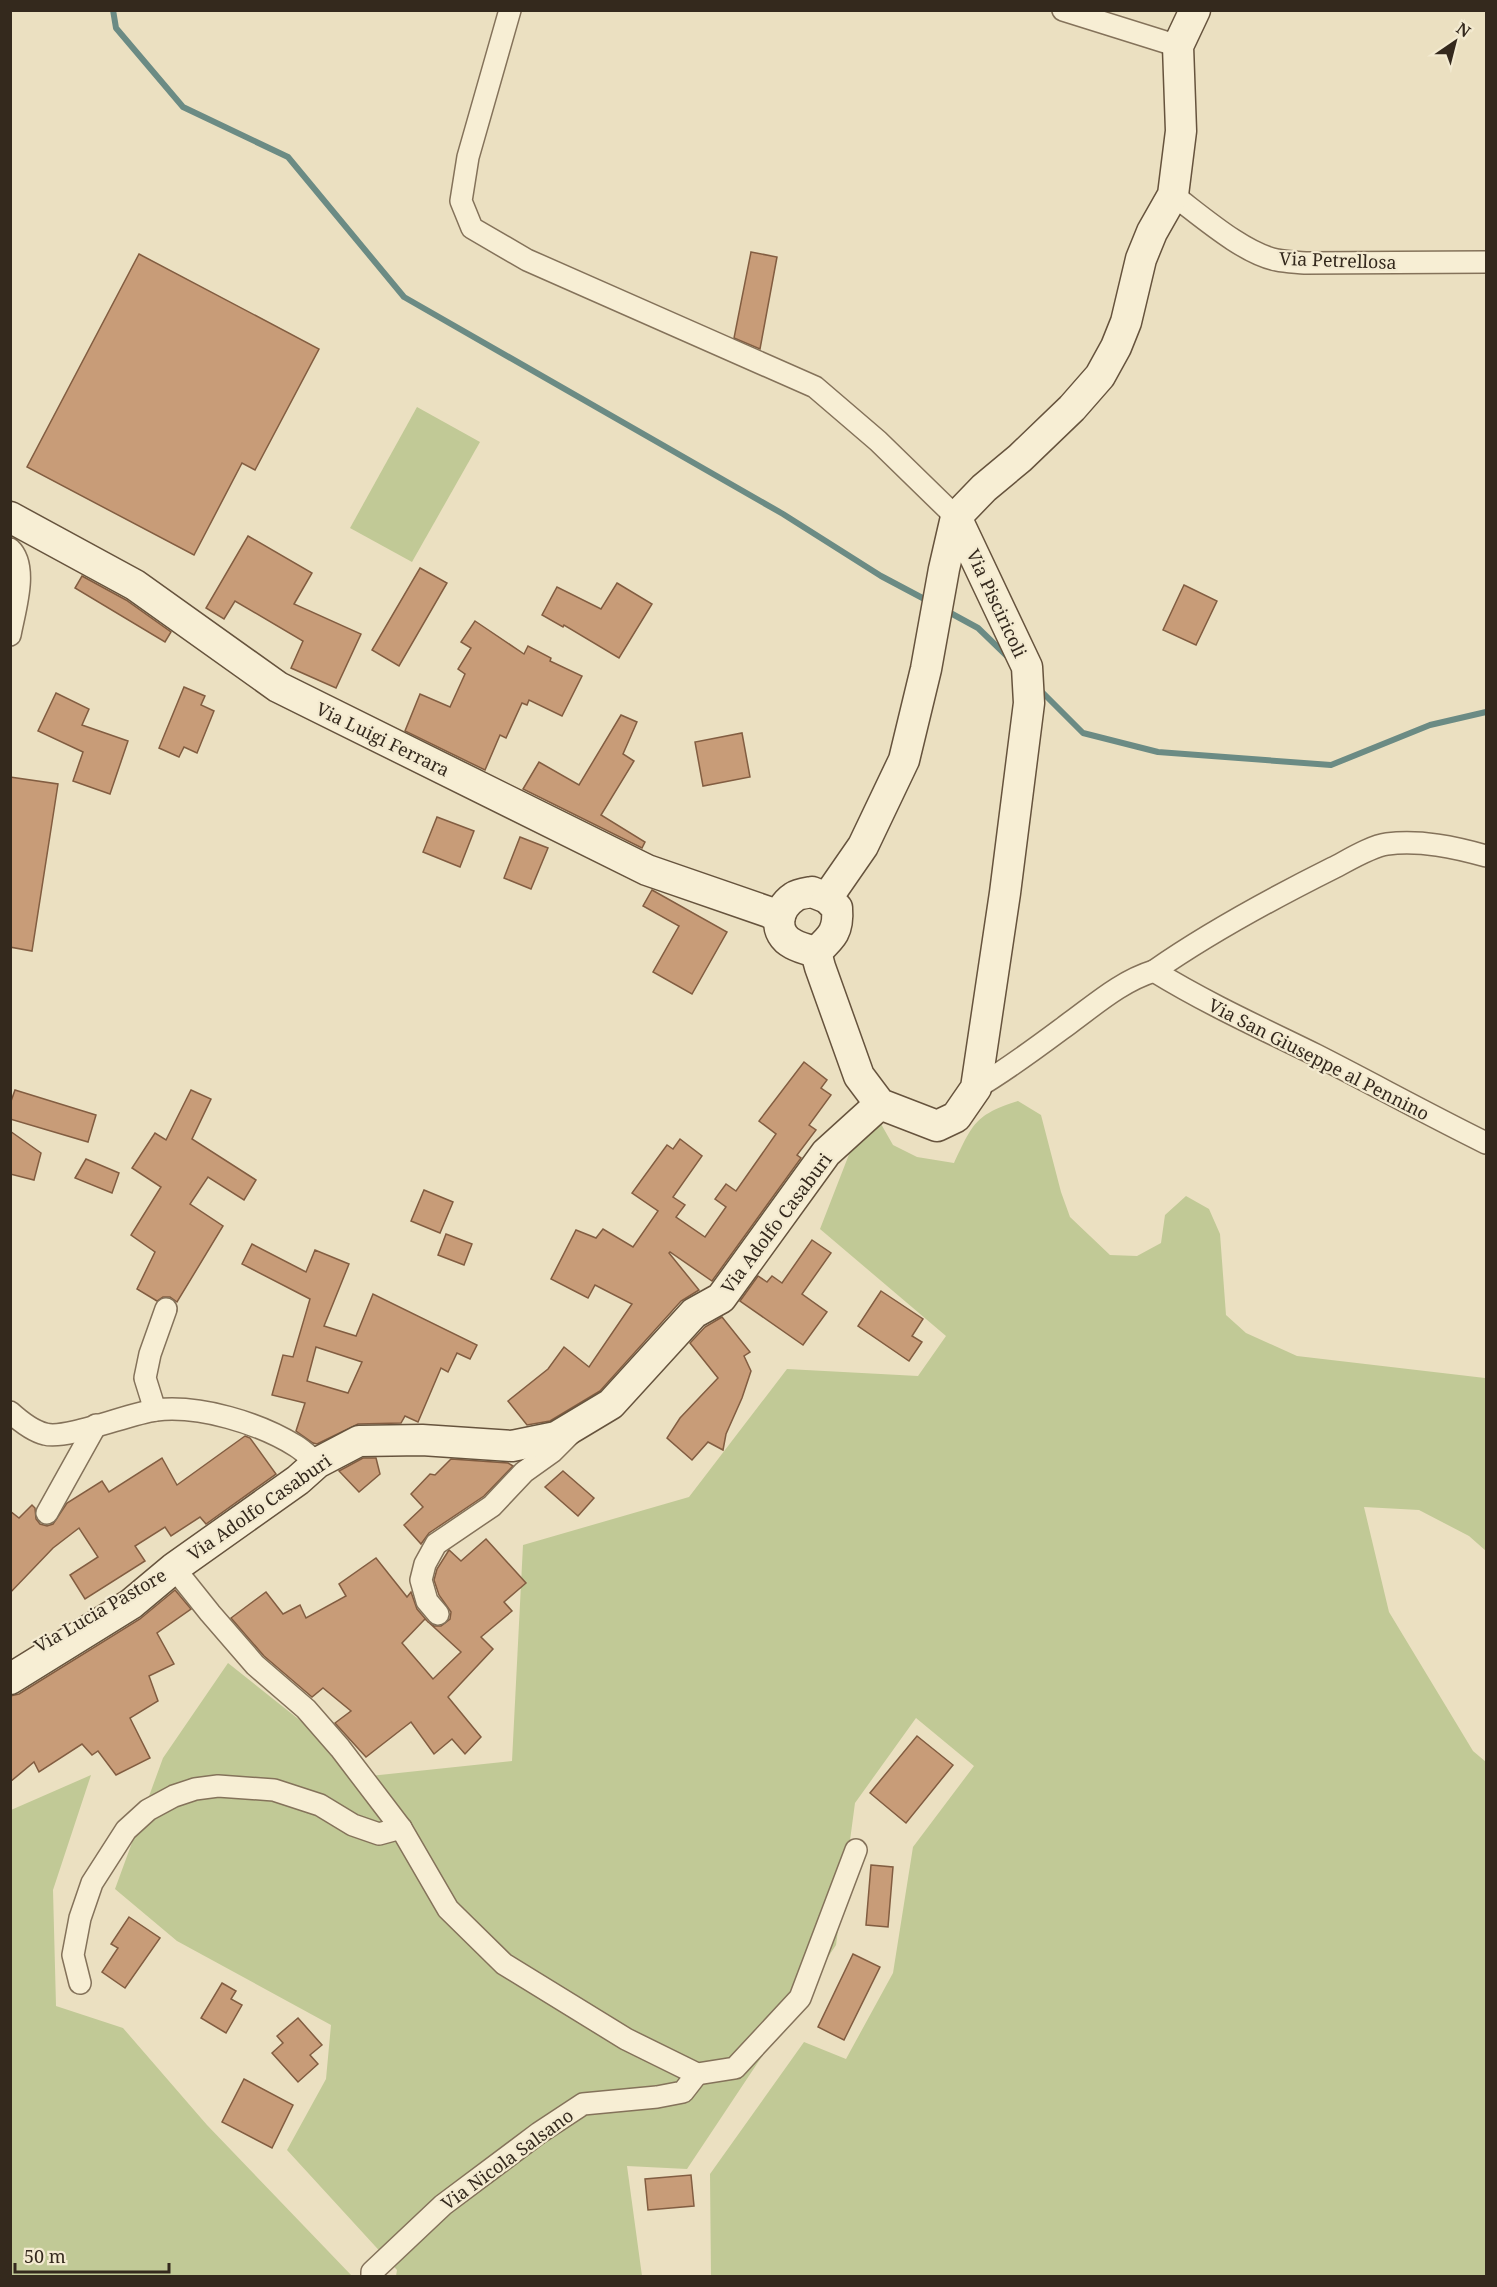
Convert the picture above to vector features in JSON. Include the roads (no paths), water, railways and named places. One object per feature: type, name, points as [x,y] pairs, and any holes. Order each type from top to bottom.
[{"type":"street","points":[[510,10],[466,168],[460,201],[472,228],[527,260],[815,387],[878,441],[961,527]]},
{"type":"street","points":[[1063,10],[1178,46]]},
{"type":"street","points":[[827,898],[863,846],[904,760],[926,669],[944,568],[961,527],[984,488],[1020,458],[1072,408],[1100,376],[1116,347],[1126,322],[1141,259],[1152,232],[1173,195],[1181,131],[1178,46],[1195,10]]},
{"type":"street","name":"Via Petrellosa","points":[[1173,195],[1217,228],[1251,249],[1275,260],[1486,262]]},
{"type":"street","name":"Via Luigi Ferrara","points":[[10,517],[135,585],[278,687],[647,870],[780,916]]},
{"type":"street","name":"Via Pisciricoli","points":[[961,527],[1027,667],[1029,703],[1005,893],[976,1088]]},
{"type":"street","points":[[10,549],[15,553],[21,569],[10,635]]},
{"type":"street","points":[[816,952],[859,1076],[880,1104],[937,1126],[956,1117],[976,1088],[1008,1069],[1113,991],[1138,976],[1154,971],[1193,944],[1292,889],[1384,844],[1415,843],[1455,847],[1486,856]]},
{"type":"street","points":[[812,892],[827,898],[837,908],[838,920],[831,939],[816,952],[792,944],[778,927],[786,904],[795,896],[812,892]]},
{"type":"street","name":"Via San Giuseppe al Pennino","points":[[1154,971],[1198,998],[1318,1056],[1400,1101],[1486,1143]]},
{"type":"street","name":"Via Adolfo Casaburi","points":[[174,1568],[298,1480],[317,1463],[359,1441],[422,1440],[512,1446],[556,1437],[611,1404],[694,1313],[722,1298],[826,1153],[880,1104]]},
{"type":"street","points":[[155,1410],[145,1377],[150,1354],[166,1309]]},
{"type":"street","points":[[10,1412],[21,1422],[46,1435],[69,1433],[155,1410],[187,1409],[235,1420],[297,1446],[317,1463]]},
{"type":"street","points":[[438,1614],[427,1601],[421,1580],[425,1564],[436,1544],[492,1506],[524,1472],[552,1452],[582,1421]]},
{"type":"street","points":[[47,1513],[96,1425]]},
{"type":"street","points":[[174,1568],[255,1665],[306,1709],[340,1748],[401,1828],[448,1909],[504,1964],[626,2039],[697,2074],[735,2068],[800,1998],[856,1850]]},
{"type":"street","name":"Via Lucia Pastore","points":[[10,1661],[104,1607],[135,1586],[174,1568]]},
{"type":"street","name":"Via Lucia Pastore","points":[[10,1678],[131,1604],[174,1568]]},
{"type":"street","points":[[80,1983],[74,1955],[81,1918],[92,1883],[126,1830],[148,1810],[174,1796],[195,1789],[218,1786],[274,1790],[320,1805],[353,1825],[379,1834],[401,1828]]},
{"type":"street","name":"Via Nicola Salsano","points":[[372,2277],[372,2272],[443,2205],[538,2133],[583,2104],[657,2097],[683,2092],[697,2074]]},
{"type":"waterway","points":[[113,10],[116,28],[183,107],[288,157],[404,297],[783,514],[881,576],[930,602]]},
{"type":"waterway","points":[[945,610],[978,628],[1010,659]]},
{"type":"waterway","points":[[1038,688],[1083,733],[1158,752],[1331,765],[1430,725],[1486,712]]}]
